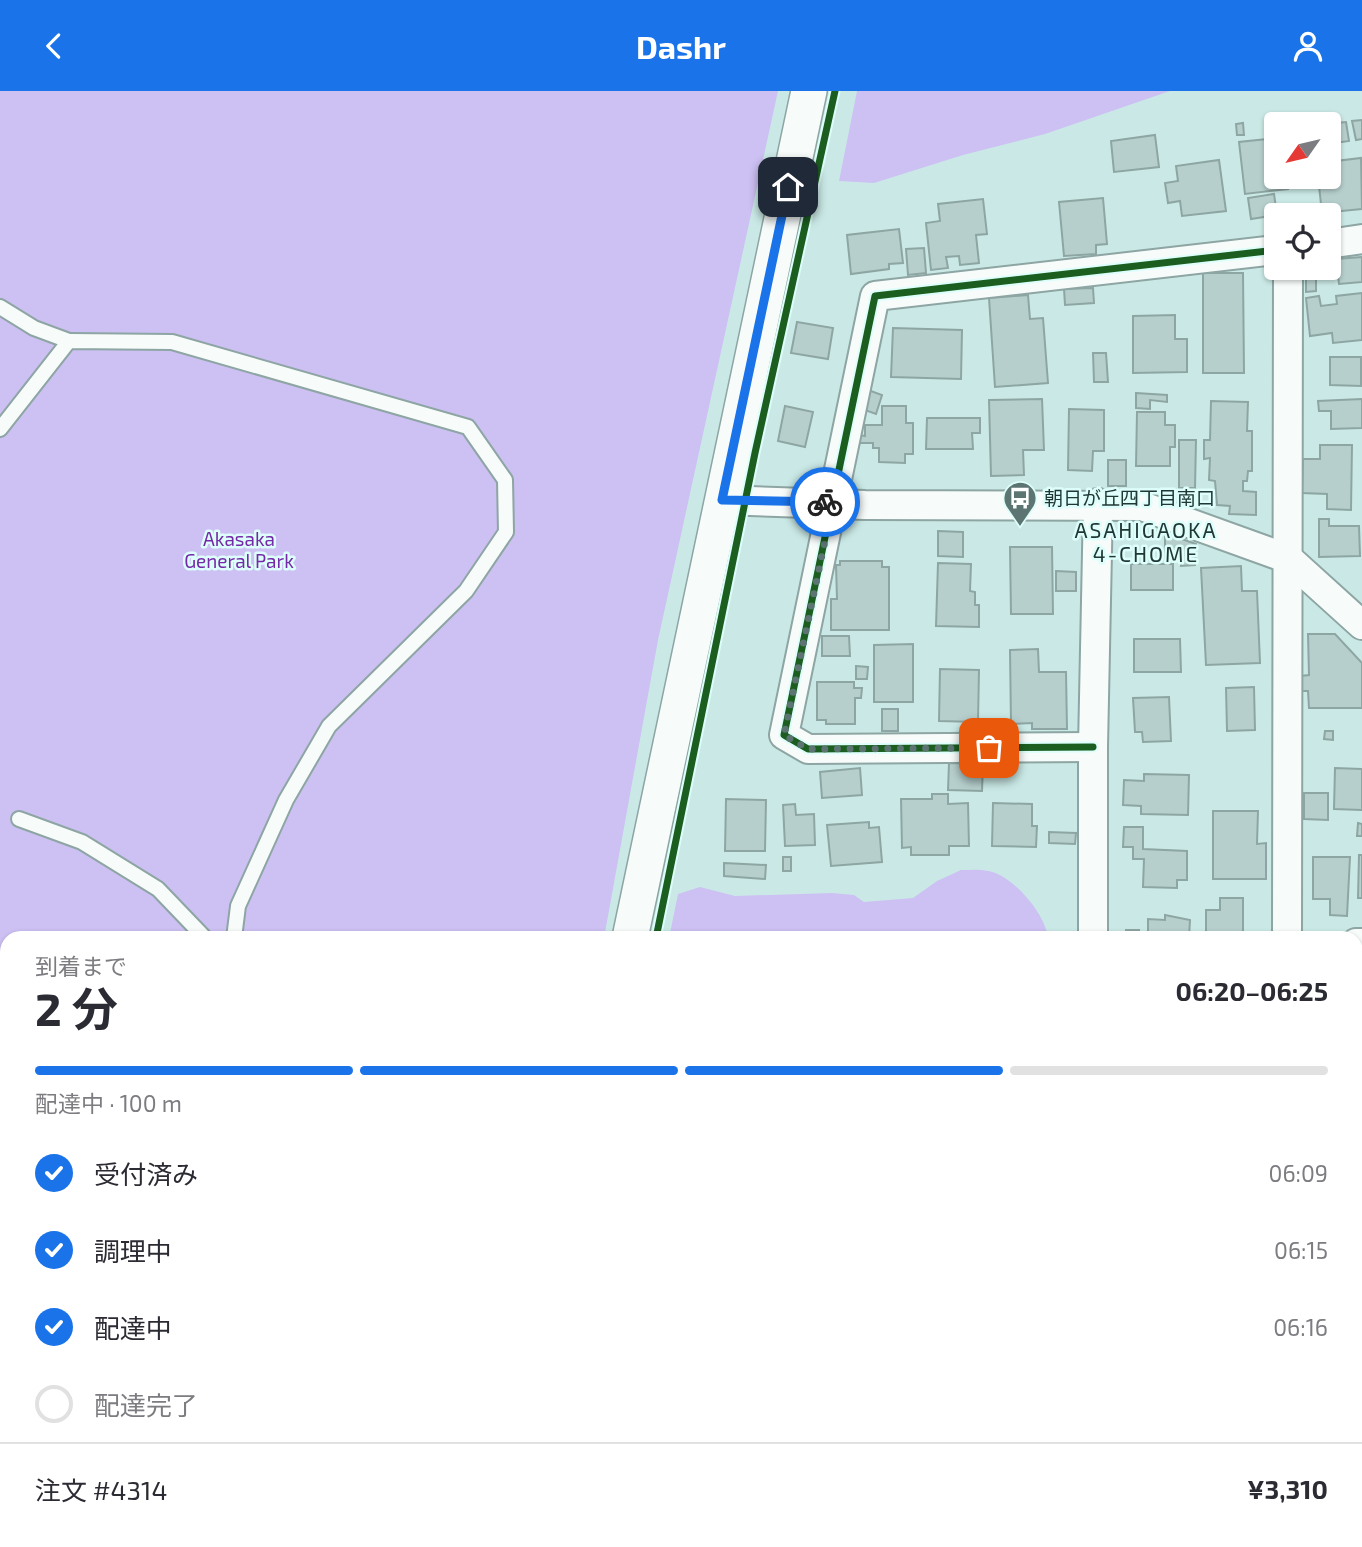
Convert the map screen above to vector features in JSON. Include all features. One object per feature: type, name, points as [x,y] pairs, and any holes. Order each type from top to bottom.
[{"type":"street","points":[[631,931],[808,91]]},
{"type":"street","points":[[1341,242],[1362,239]]},
{"type":"street","points":[[1093,747],[808,749],[784,735],[875,296],[1264,251]]},
{"type":"street","points":[[1287,931],[1288,280]]},
{"type":"street","points":[[722,500],[833,503],[1098,503],[1142,506],[1289,559],[1362,625]]},
{"type":"street","points":[[1093,931],[1093,747],[1098,503]]},
{"type":"lane","points":[[0,307],[34,328],[69,341],[172,342],[468,427],[505,480],[506,532],[466,591],[329,726],[286,800],[238,906],[235,931]]},
{"type":"lane","points":[[0,429],[69,341]]},
{"type":"lane","points":[[19,819],[82,842],[158,889],[198,931]]},
{"type":"green space","name":"Akasaka General Park","points":[[0,91],[778,91],[658,640],[605,931],[0,931]]},
{"type":"green space","points":[[857,91],[1170,91],[1045,134],[963,155],[874,183],[839,181]]},
{"type":"green space","points":[[961,870],[998,874],[1027,897],[1046,931],[670,931],[678,894],[700,887],[735,896],[832,893],[854,895],[864,902],[913,898],[937,881]]},
{"type":"building","points":[[1362,120],[1362,139],[1356,140],[1352,121]]},
{"type":"building","points":[[1346,122],[1349,141],[1341,142],[1341,123]]},
{"type":"building","points":[[1243,123],[1244,135],[1237,135],[1236,124]]},
{"type":"building","points":[[1155,135],[1159,167],[1114,172],[1111,141]]},
{"type":"building","points":[[1264,139],[1264,189],[1288,189],[1245,194],[1239,142]]},
{"type":"building","points":[[1361,158],[1362,209],[1341,211],[1341,203],[1321,203],[1319,189],[1341,189],[1341,160]]},
{"type":"building","points":[[1219,160],[1226,211],[1182,216],[1180,201],[1168,203],[1165,183],[1178,181],[1176,166]]},
{"type":"building","points":[[1274,194],[1275,203],[1264,203],[1264,217],[1251,219],[1248,198]]},
{"type":"building","points":[[1103,198],[1107,244],[1096,245],[1096,254],[1064,256],[1059,202]]},
{"type":"building","points":[[983,199],[987,234],[976,235],[979,263],[960,265],[959,256],[946,257],[948,268],[931,270],[926,223],[940,221],[938,204]]},
{"type":"building","points":[[899,229],[903,263],[889,264],[889,269],[851,274],[847,235]]},
{"type":"building","points":[[924,248],[926,273],[908,275],[906,249]]},
{"type":"building","points":[[1362,257],[1362,282],[1339,284],[1341,259]]},
{"type":"building","points":[[1203,273],[1243,273],[1244,373],[1203,373]]},
{"type":"building","points":[[1306,280],[1316,280],[1316,291],[1306,292]]},
{"type":"building","points":[[1093,288],[1094,303],[1065,305],[1064,289]]},
{"type":"building","points":[[1362,293],[1362,340],[1333,343],[1332,333],[1310,336],[1306,298],[1319,296],[1321,306],[1337,304],[1336,296]]},
{"type":"building","points":[[1028,295],[1030,319],[1043,318],[1048,383],[995,387],[989,298]]},
{"type":"building","points":[[1175,315],[1175,339],[1187,339],[1187,372],[1133,373],[1133,316]]},
{"type":"building","points":[[797,322],[833,328],[828,359],[791,353]]},
{"type":"building","points":[[893,328],[962,330],[961,379],[891,377]]},
{"type":"building","points":[[1093,353],[1106,353],[1108,382],[1094,382]]},
{"type":"building","points":[[1330,357],[1361,357],[1361,386],[1330,385]]},
{"type":"building","points":[[868,390],[882,395],[876,414],[862,409]]},
{"type":"building","points":[[1136,393],[1167,395],[1167,402],[1150,400],[1150,409],[1136,408]]},
{"type":"building","points":[[1042,399],[1044,450],[1023,450],[1024,475],[991,476],[989,400]]},
{"type":"building","points":[[1362,399],[1362,428],[1331,429],[1331,411],[1319,411],[1318,401]]},
{"type":"building","points":[[1211,401],[1248,402],[1247,431],[1252,431],[1252,471],[1248,471],[1247,481],[1243,481],[1243,491],[1256,492],[1256,515],[1229,514],[1230,506],[1217,505],[1215,481],[1209,480],[1210,458],[1204,459],[1204,440],[1210,440]]},
{"type":"building","points":[[785,406],[813,412],[805,447],[778,441]]},
{"type":"building","points":[[882,406],[906,406],[906,423],[913,423],[913,454],[905,454],[905,463],[879,462],[879,448],[873,448],[873,443],[859,443],[859,435],[865,436],[865,425],[882,425]]},
{"type":"building","points":[[1069,409],[1104,410],[1104,451],[1093,451],[1092,471],[1068,470]]},
{"type":"building","points":[[1137,412],[1165,412],[1165,425],[1175,425],[1175,447],[1170,447],[1170,466],[1136,466]]},
{"type":"building","points":[[927,418],[980,418],[980,433],[972,433],[973,449],[926,449]]},
{"type":"building","points":[[1179,440],[1196,440],[1195,488],[1179,488]]},
{"type":"building","points":[[1320,445],[1352,445],[1351,510],[1327,509],[1327,494],[1302,493],[1303,459],[1320,459]]},
{"type":"building","points":[[1108,460],[1126,460],[1126,486],[1108,486]]},
{"type":"building","points":[[1319,519],[1329,519],[1329,526],[1359,526],[1360,556],[1319,557]]},
{"type":"building","points":[[938,531],[963,532],[963,557],[938,556]]},
{"type":"building","points":[[1165,533],[1196,544],[1195,565],[1181,566],[1182,559],[1165,559]]},
{"type":"building","points":[[1010,547],[1052,547],[1053,614],[1011,614]]},
{"type":"building","points":[[840,561],[882,561],[882,567],[889,567],[889,630],[831,630],[831,599],[837,599],[836,565],[840,565]]},
{"type":"building","points":[[938,563],[971,564],[970,591],[975,592],[975,605],[979,605],[979,627],[936,626]]},
{"type":"building","points":[[1131,564],[1173,564],[1173,590],[1131,590]]},
{"type":"building","points":[[1241,566],[1242,591],[1257,591],[1260,663],[1206,665],[1201,568]]},
{"type":"building","points":[[1056,571],[1076,572],[1076,591],[1056,591]]},
{"type":"building","points":[[1308,634],[1335,634],[1362,663],[1362,708],[1309,708],[1308,691],[1300,691],[1300,676],[1309,675]]},
{"type":"building","points":[[822,636],[849,636],[850,656],[822,656]]},
{"type":"building","points":[[1134,639],[1180,639],[1181,672],[1134,672]]},
{"type":"building","points":[[913,644],[913,702],[874,702],[874,645]]},
{"type":"building","points":[[1038,649],[1039,672],[1066,672],[1067,729],[1032,729],[1032,723],[1011,724],[1010,650]]},
{"type":"building","points":[[856,666],[868,667],[867,679],[856,679]]},
{"type":"building","points":[[940,669],[979,670],[978,722],[939,721]]},
{"type":"building","points":[[817,682],[854,682],[854,688],[862,688],[861,698],[855,698],[855,724],[826,724],[826,720],[817,720]]},
{"type":"building","points":[[1254,687],[1255,730],[1227,731],[1226,688]]},
{"type":"building","points":[[1169,697],[1171,741],[1143,742],[1142,732],[1135,732],[1133,698]]},
{"type":"building","points":[[882,709],[898,709],[898,731],[882,731]]},
{"type":"building","points":[[1325,731],[1333,731],[1333,740],[1324,739]]},
{"type":"building","points":[[949,763],[983,764],[982,791],[948,790]]},
{"type":"building","points":[[860,768],[862,795],[822,798],[820,772]]},
{"type":"building","points":[[1335,768],[1362,769],[1362,810],[1334,809]]},
{"type":"building","points":[[1144,774],[1189,775],[1188,815],[1141,814],[1141,806],[1123,805],[1124,780],[1144,781]]},
{"type":"building","points":[[1304,793],[1328,793],[1328,820],[1304,819]]},
{"type":"building","points":[[932,794],[948,794],[948,804],[968,803],[969,846],[949,846],[949,855],[911,855],[911,847],[902,848],[901,799],[932,799]]},
{"type":"building","points":[[726,799],[766,800],[765,851],[725,851]]},
{"type":"building","points":[[993,803],[1032,804],[1032,826],[1037,826],[1036,847],[992,846]]},
{"type":"building","points":[[795,804],[796,815],[814,814],[815,845],[785,846],[783,805]]},
{"type":"building","points":[[1213,811],[1258,811],[1257,844],[1266,843],[1266,879],[1213,879]]},
{"type":"building","points":[[869,822],[869,828],[879,827],[882,862],[831,866],[827,825]]},
{"type":"building","points":[[1358,823],[1362,824],[1362,836],[1357,836]]},
{"type":"building","points":[[1124,827],[1143,827],[1143,849],[1187,851],[1187,880],[1177,880],[1177,888],[1143,887],[1144,859],[1133,859],[1133,847],[1123,847]]},
{"type":"building","points":[[1049,832],[1076,833],[1075,844],[1049,843]]},
{"type":"building","points":[[1359,855],[1362,855],[1362,898],[1358,898]]},
{"type":"building","points":[[783,857],[791,857],[791,871],[783,871]]},
{"type":"building","points":[[1313,857],[1350,857],[1347,916],[1330,915],[1330,899],[1313,899]]},
{"type":"building","points":[[724,863],[766,865],[765,879],[724,876]]},
{"type":"building","points":[[1220,898],[1243,898],[1243,931],[1206,931],[1206,910],[1220,910]]},
{"type":"building","points":[[1165,915],[1190,920],[1189,931],[1148,931],[1148,919],[1165,920]]},
{"type":"cycle path","points":[[657,931],[755,453],[835,91]]},
{"type":"cycle path","points":[[1093,747],[808,749],[784,735],[875,296],[1264,251]]},
{"type":"way so far","points":[[825,502],[833,503],[784,735],[808,749],[989,748]]},
{"type":"place","name":"朝日が丘四丁目南口","points":[[1020,528]]},
{"type":"district","name":"ASAHIGAOKA 4-CHOME","points":[[1146,543]]},
{"type":"route","points":[[788,187],[722,500],[825,502]]}]
